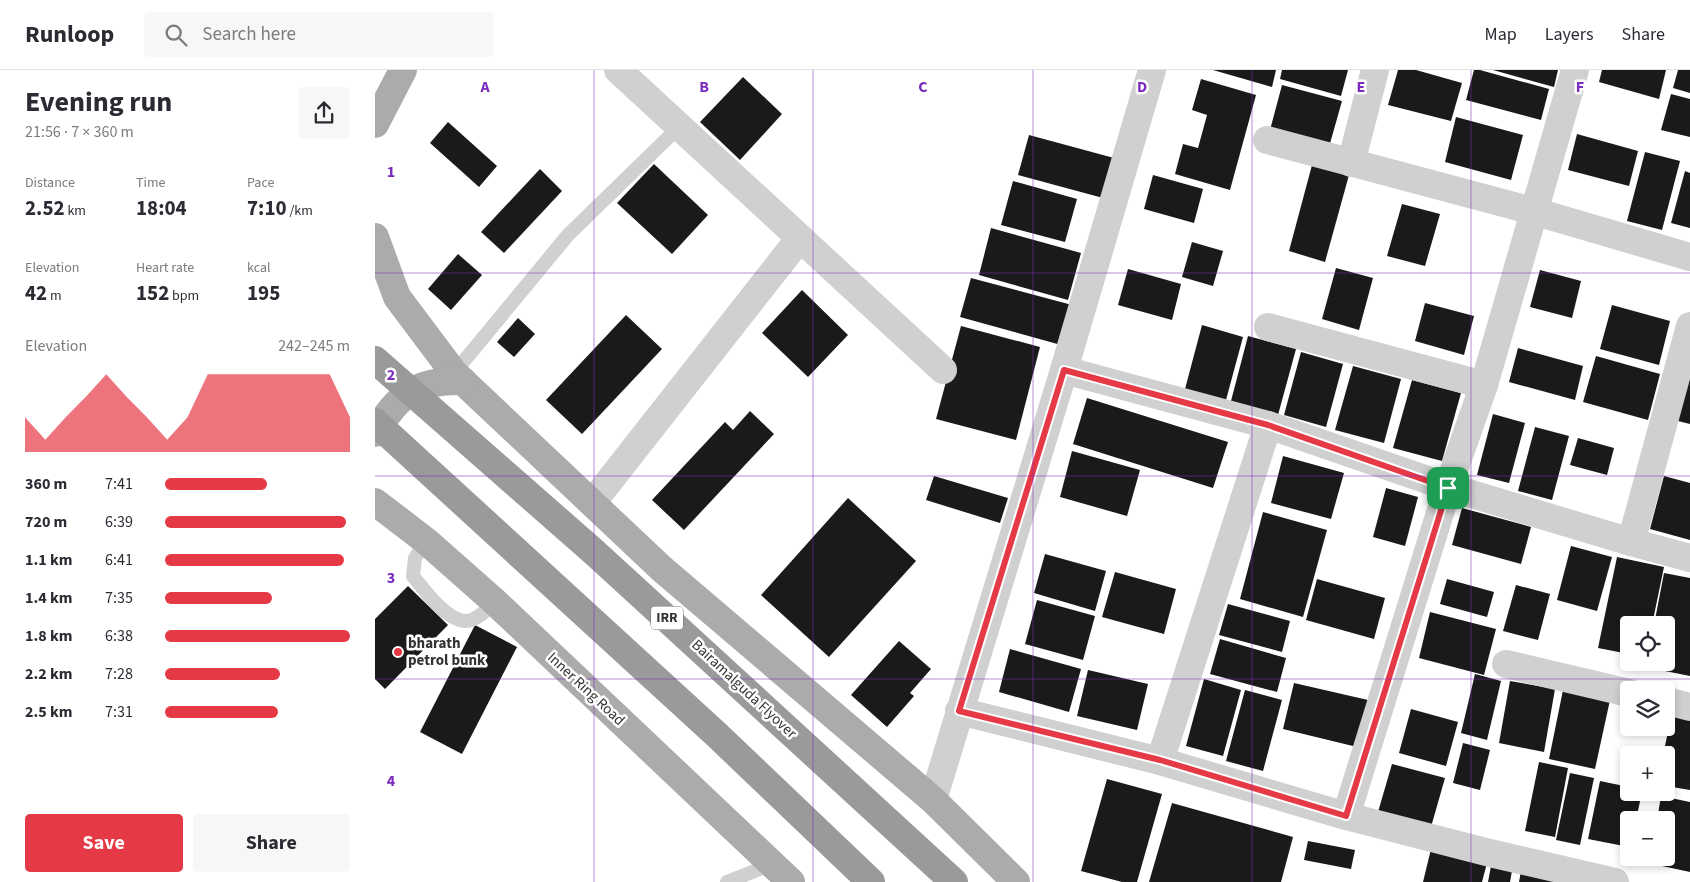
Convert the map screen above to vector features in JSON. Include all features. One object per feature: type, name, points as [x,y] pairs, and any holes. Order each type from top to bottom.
[{"type":"highway","name":"Bairamalguda Flyover","points":[[375,360],[595,552],[954,882]]},
{"type":"highway","points":[[375,422],[717,735],[871,882]]},
{"type":"main road","points":[[375,124],[403,70]]},
{"type":"main road","points":[[375,237],[397,297],[458,377],[662,568],[933,800],[1016,882]]},
{"type":"main road","points":[[375,433],[400,399],[422,385],[458,377]]},
{"type":"main road","name":"Inner Ring Road","points":[[375,502],[425,541],[495,602],[782,873]]},
{"type":"street","points":[[617,70],[943,370]]},
{"type":"street","points":[[933,800],[1064,370],[1152,70]]},
{"type":"street","points":[[1351,163],[1375,70]]},
{"type":"street","points":[[1346,816],[1448,488],[1485,385],[1533,211],[1575,70]]},
{"type":"street","points":[[1267,140],[1533,211],[1690,257]]},
{"type":"street","points":[[592,503],[800,238]]},
{"type":"street","points":[[1631,542],[1690,326]]},
{"type":"street","points":[[1268,327],[1485,385]]},
{"type":"street","points":[[1064,370],[1268,425],[1448,488],[1690,558]]},
{"type":"street","points":[[1160,760],[1268,425]]},
{"type":"street","points":[[1506,664],[1620,691]]},
{"type":"street","points":[[1675,703],[1690,707]]},
{"type":"street","points":[[959,711],[1160,760],[1346,816],[1490,853],[1615,882]]},
{"type":"lane","points":[[458,377],[568,235],[679,127]]},
{"type":"lane","points":[[425,541],[415,558],[413,576],[441,607],[454,618],[467,621],[485,612],[495,602]]},
{"type":"lane","points":[[727,882],[782,873]]},
{"type":"building","points":[[1213,70],[1276,70],[1272,87]]},
{"type":"building","points":[[1282,70],[1348,70],[1341,96],[1280,79]]},
{"type":"building","points":[[1398,70],[1416,70],[1462,83],[1451,121],[1388,105]]},
{"type":"building","points":[[1474,70],[1549,89],[1541,120],[1466,100]]},
{"type":"building","points":[[1493,70],[1558,70],[1554,87]]},
{"type":"building","points":[[1602,70],[1666,70],[1659,99],[1599,82]]},
{"type":"building","points":[[1678,70],[1690,70],[1690,93],[1673,88]]},
{"type":"building","points":[[743,77],[782,114],[740,160],[700,122]]},
{"type":"building","points":[[1201,79],[1256,95],[1230,190],[1175,174],[1183,144],[1198,148],[1207,115],[1192,110]]},
{"type":"building","points":[[1282,85],[1342,101],[1329,147],[1270,130]]},
{"type":"building","points":[[1671,94],[1690,99],[1690,137],[1661,130]]},
{"type":"building","points":[[1456,117],[1523,135],[1511,180],[1445,162]]},
{"type":"building","points":[[448,122],[497,166],[479,187],[430,143]]},
{"type":"building","points":[[1577,134],[1638,151],[1629,186],[1568,170]]},
{"type":"building","points":[[1029,135],[1114,158],[1103,198],[1018,175]]},
{"type":"building","points":[[1645,152],[1680,161],[1662,230],[1627,221]]},
{"type":"building","points":[[654,164],[708,215],[672,254],[617,203]]},
{"type":"building","points":[[1312,165],[1349,175],[1325,262],[1289,251]]},
{"type":"building","points":[[540,169],[562,191],[504,253],[481,232]]},
{"type":"building","points":[[1685,171],[1690,173],[1690,228],[1671,223]]},
{"type":"building","points":[[1153,175],[1203,189],[1194,223],[1144,209]]},
{"type":"building","points":[[1013,181],[1077,199],[1065,242],[1001,225]]},
{"type":"building","points":[[1402,204],[1440,214],[1425,266],[1387,256]]},
{"type":"building","points":[[991,228],[1081,253],[1068,300],[979,275]]},
{"type":"building","points":[[1192,242],[1223,251],[1213,286],[1182,277]]},
{"type":"building","points":[[458,254],[482,275],[451,310],[428,289]]},
{"type":"building","points":[[1336,268],[1373,278],[1359,330],[1322,319]]},
{"type":"building","points":[[1128,269],[1181,284],[1172,320],[1118,305]]},
{"type":"building","points":[[1540,270],[1581,281],[1572,318],[1530,307]]},
{"type":"building","points":[[971,278],[1072,305],[1061,345],[960,317]]},
{"type":"building","points":[[802,290],[848,335],[808,377],[762,333]]},
{"type":"building","points":[[1425,303],[1474,316],[1464,355],[1415,341]]},
{"type":"building","points":[[1612,305],[1670,321],[1659,365],[1600,349]]},
{"type":"building","points":[[626,315],[662,349],[582,434],[546,400]]},
{"type":"building","points":[[518,318],[535,334],[514,357],[497,342]]},
{"type":"building","points":[[1202,325],[1243,337],[1226,400],[1185,389]]},
{"type":"building","points":[[961,326],[1040,347],[1016,440],[936,419]]},
{"type":"building","points":[[1248,336],[1296,349],[1278,415],[1231,401]]},
{"type":"building","points":[[1518,348],[1583,366],[1575,400],[1509,382]]},
{"type":"building","points":[[1301,352],[1343,364],[1326,427],[1284,415]]},
{"type":"building","points":[[1596,356],[1660,374],[1648,420],[1583,402]]},
{"type":"building","points":[[1353,366],[1401,379],[1384,443],[1335,430]]},
{"type":"building","points":[[1690,373],[1690,424],[1674,420]]},
{"type":"building","points":[[1412,380],[1461,393],[1442,461],[1393,448]]},
{"type":"building","points":[[1087,398],[1228,442],[1213,488],[1073,444]]},
{"type":"building","points":[[750,411],[774,434],[684,530],[652,500],[725,422],[733,430]]},
{"type":"building","points":[[1493,414],[1525,423],[1509,483],[1477,475]]},
{"type":"building","points":[[1535,427],[1569,436],[1552,500],[1518,491]]},
{"type":"building","points":[[1578,438],[1614,448],[1607,475],[1570,465]]},
{"type":"building","points":[[1072,451],[1140,470],[1127,516],[1060,497]]},
{"type":"building","points":[[1283,456],[1344,473],[1331,519],[1271,503]]},
{"type":"building","points":[[934,476],[1008,498],[1000,523],[926,500]]},
{"type":"building","points":[[1664,476],[1690,483],[1690,540],[1650,529]]},
{"type":"building","points":[[1386,488],[1418,497],[1405,546],[1373,537]]},
{"type":"building","points":[[848,498],[916,561],[829,657],[761,595]]},
{"type":"building","points":[[1462,508],[1531,527],[1521,564],[1452,545]]},
{"type":"building","points":[[1263,512],[1327,530],[1303,617],[1240,599]]},
{"type":"building","points":[[1571,546],[1612,557],[1597,611],[1557,600]]},
{"type":"building","points":[[1045,554],[1106,571],[1095,611],[1034,593]]},
{"type":"building","points":[[1617,557],[1664,567],[1654,616],[1620,616],[1620,652],[1598,648]]},
{"type":"building","points":[[1115,572],[1176,589],[1164,634],[1102,617]]},
{"type":"building","points":[[1664,573],[1690,578],[1690,676],[1665,671],[1675,671],[1675,616],[1656,616]]},
{"type":"building","points":[[1317,579],[1385,598],[1374,639],[1306,620]]},
{"type":"building","points":[[1447,579],[1494,592],[1487,617],[1440,604]]},
{"type":"building","points":[[1516,585],[1550,594],[1538,640],[1503,631]]},
{"type":"building","name":"bharath petrol bunk","points":[[408,586],[448,625],[385,689],[375,679],[375,619]]},
{"type":"building","points":[[1037,600],[1095,616],[1083,660],[1025,644]]},
{"type":"building","points":[[1228,604],[1290,621],[1282,652],[1219,635]]},
{"type":"building","points":[[1430,612],[1496,629],[1484,675],[1419,658]]},
{"type":"building","points":[[475,625],[517,647],[462,754],[420,732]]},
{"type":"building","points":[[1220,639],[1286,658],[1277,692],[1210,674]]},
{"type":"building","points":[[899,641],[931,669],[910,693],[914,696],[887,727],[851,695]]},
{"type":"building","points":[[1010,649],[1081,669],[1069,712],[999,692]]},
{"type":"building","points":[[1088,670],[1148,684],[1137,730],[1077,716]]},
{"type":"building","points":[[1475,674],[1501,681],[1487,740],[1461,733]]},
{"type":"building","points":[[1204,679],[1241,690],[1223,756],[1186,746]]},
{"type":"building","points":[[1510,681],[1555,689],[1544,752],[1499,743]]},
{"type":"building","points":[[1294,683],[1368,700],[1357,747],[1283,729]]},
{"type":"building","points":[[1245,690],[1282,700],[1263,771],[1226,761]]},
{"type":"building","points":[[1563,690],[1610,700],[1595,769],[1549,759]]},
{"type":"building","points":[[1411,709],[1458,722],[1446,766],[1399,753]]},
{"type":"building","points":[[1675,714],[1690,716],[1690,790],[1675,788],[1675,746],[1665,746],[1667,736],[1675,736]]},
{"type":"building","points":[[1463,743],[1490,750],[1480,790],[1453,783]]},
{"type":"building","points":[[1539,762],[1568,768],[1555,837],[1525,831]]},
{"type":"building","points":[[1392,764],[1445,778],[1431,827],[1378,812]]},
{"type":"building","points":[[1570,773],[1594,778],[1580,845],[1556,840]]},
{"type":"building","points":[[1107,779],[1162,794],[1137,882],[1122,882],[1081,871]]},
{"type":"building","points":[[1600,781],[1620,785],[1620,801],[1640,801],[1638,811],[1620,811],[1620,845],[1588,839]]},
{"type":"building","points":[[1675,799],[1690,802],[1690,872],[1662,866],[1675,866],[1675,811],[1658,811],[1660,801],[1675,801]]},
{"type":"building","points":[[1172,803],[1293,837],[1281,882],[1149,882]]},
{"type":"building","points":[[1308,841],[1355,850],[1351,869],[1304,860]]},
{"type":"building","points":[[1431,849],[1487,863],[1482,882],[1423,882]]},
{"type":"building","points":[[1491,866],[1512,871],[1510,882],[1488,882]]},
{"type":"building","points":[[1521,871],[1565,882],[1519,882]]},
{"type":"place","name":"bharath petrol bunk","points":[[398,652]]},
{"type":"route","points":[[1064,370],[1268,425],[1448,488],[1346,816],[1160,760],[959,711],[1064,370]]}]
